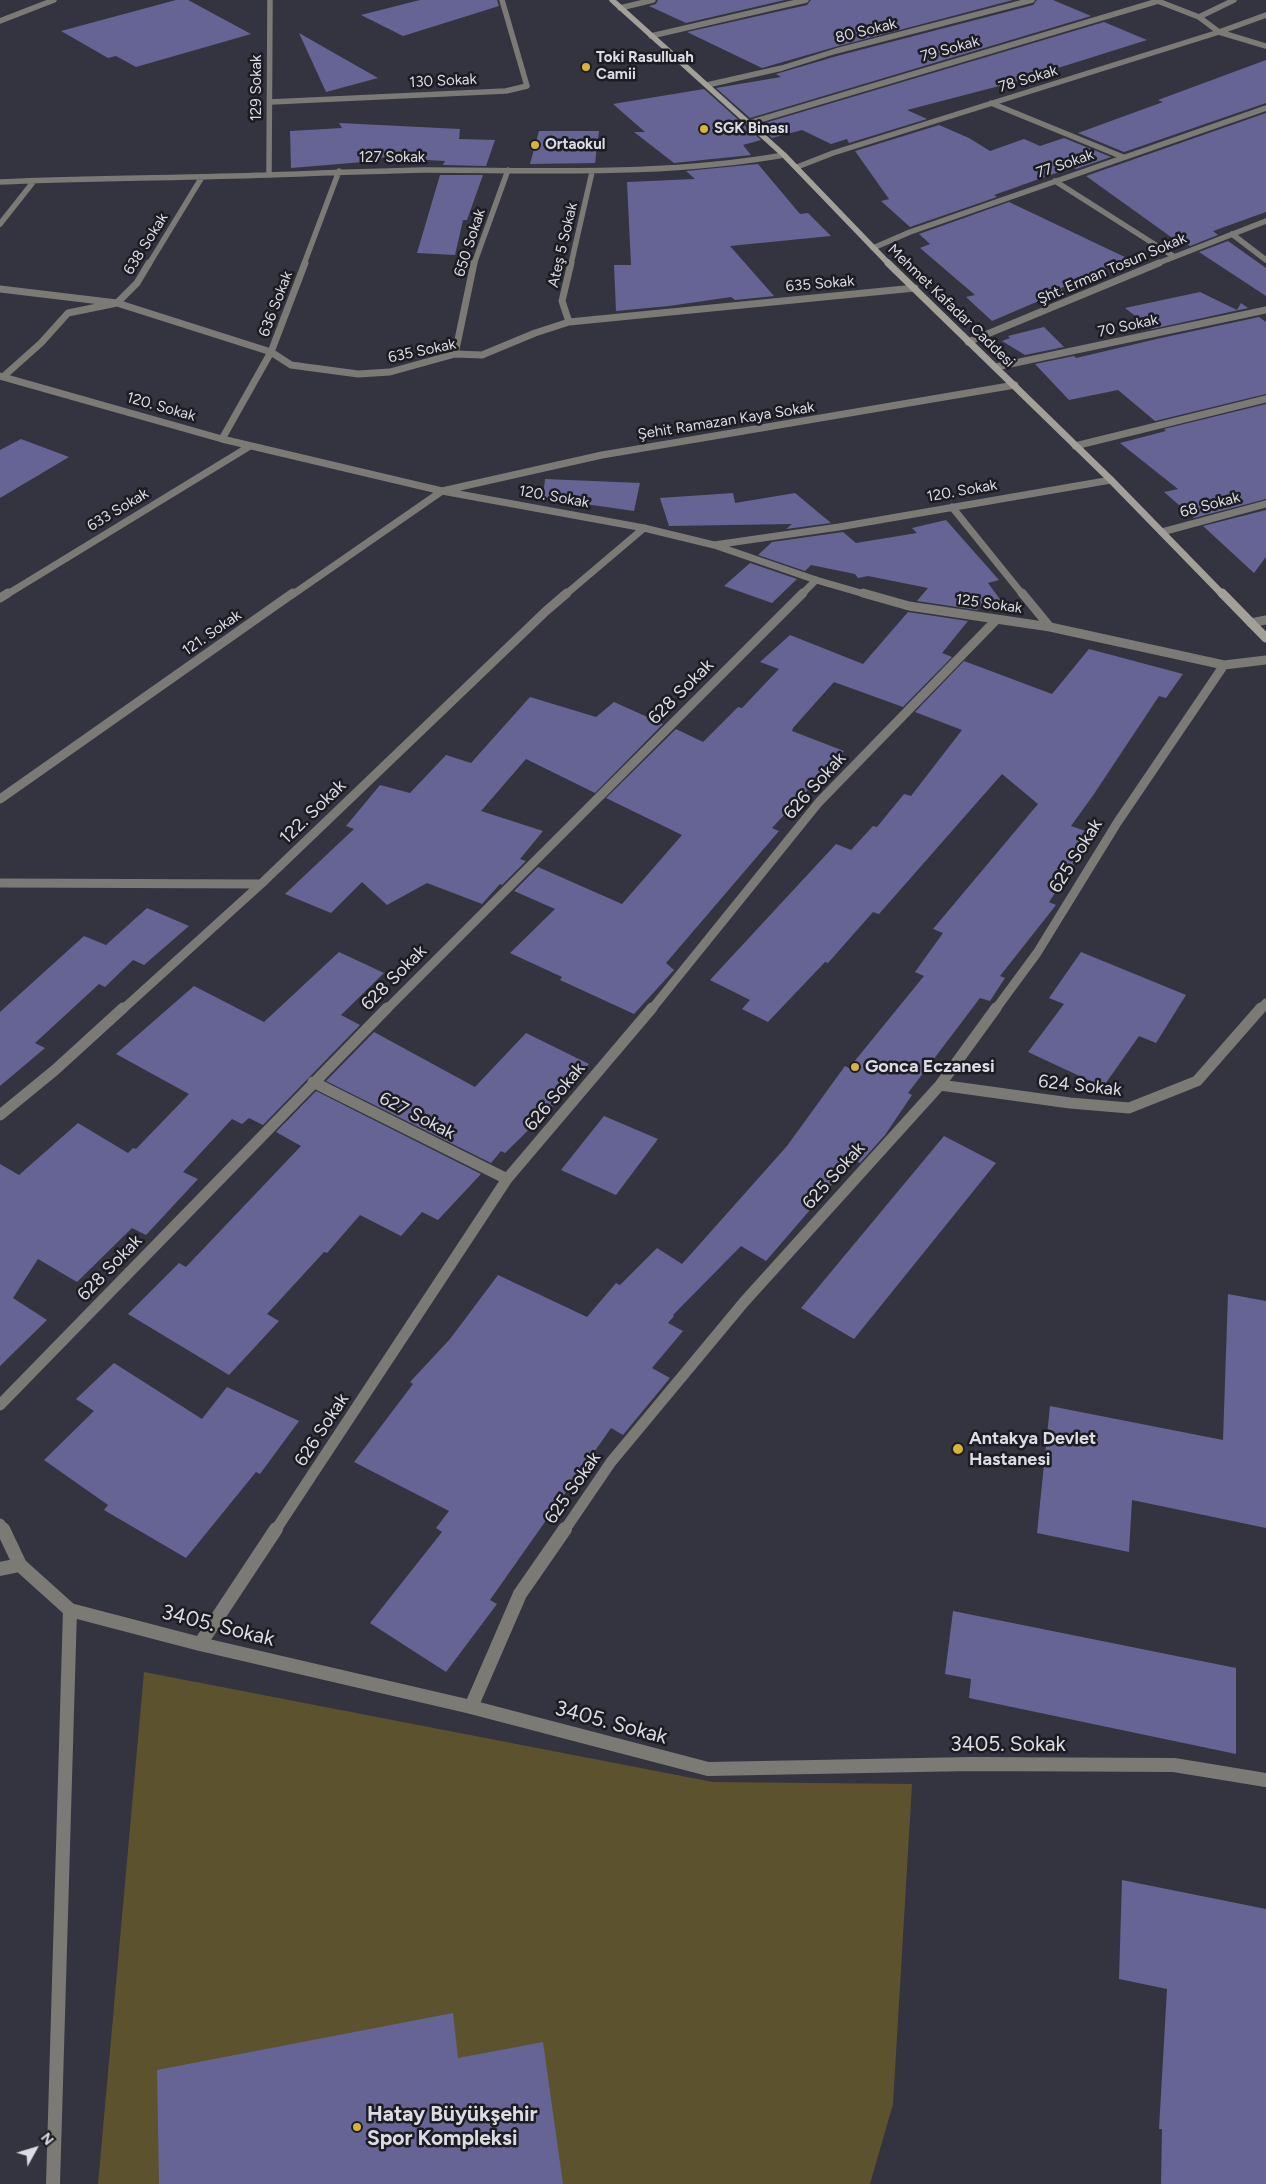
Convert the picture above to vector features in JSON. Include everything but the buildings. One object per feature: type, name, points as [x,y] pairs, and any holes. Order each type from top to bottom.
[{"type":"main road","name":"Mehmet Kafadar Caddesi","points":[[612,0],[784,155],[874,248],[1111,480],[1266,638]]},
{"type":"street","points":[[0,21],[54,0]]},
{"type":"street","name":"129 Sokak","points":[[269,175],[270,0]]},
{"type":"street","name":"130 Sokak","points":[[270,102],[506,91],[526,86],[502,0]]},
{"type":"street","points":[[620,8],[653,0]]},
{"type":"street","points":[[651,36],[806,0]]},
{"type":"street","name":"80 Sokak","points":[[707,85],[782,68],[836,51],[1032,0]]},
{"type":"street","points":[[1199,17],[1234,0]]},
{"type":"street","points":[[1156,1],[1199,17],[1219,32],[1266,46]]},
{"type":"street","name":"79 Sokak","points":[[749,123],[1156,1]]},
{"type":"street","name":"78 Sokak","points":[[796,167],[991,103],[1219,32],[1266,15]]},
{"type":"street","points":[[991,103],[1123,157]]},
{"type":"street","name":"77 Sokak","points":[[874,248],[910,232],[1266,108]]},
{"type":"street","name":"127 Sokak","points":[[0,182],[117,177],[269,175],[339,171],[508,170],[592,172],[675,169],[750,161],[784,155]]},
{"type":"street","name":"650 Sokak","points":[[455,354],[472,266],[508,170]]},
{"type":"street","name":"636 Sokak","points":[[222,439],[271,352],[339,171]]},
{"type":"street","name":"Ateş 5 Sokak","points":[[569,322],[562,301],[592,172]]},
{"type":"street","name":"638 Sokak","points":[[117,303],[137,283],[202,177]]},
{"type":"street","points":[[0,224],[34,181]]},
{"type":"street","points":[[1055,181],[1173,256]]},
{"type":"street","name":"Şht. Erman Tosun Sokak","points":[[968,342],[1173,256],[1266,221]]},
{"type":"street","points":[[1232,234],[1266,260]]},
{"type":"street","name":"635 Sokak","points":[[0,289],[117,303],[271,352],[291,364],[358,374],[390,372],[455,354],[482,355],[535,333],[569,322],[915,288]]},
{"type":"street","points":[[2,376],[41,343],[68,313],[117,303]]},
{"type":"street","name":"70 Sokak","points":[[996,367],[1266,310]]},
{"type":"street","name":"120. Sokak","points":[[2,376],[250,446],[442,490],[644,528],[714,545],[839,527],[1111,480]]},
{"type":"street","name":"Şehit Ramazan Kaya Sokak","points":[[442,490],[602,455],[1015,385]]},
{"type":"street","points":[[1075,446],[1266,399]]},
{"type":"street","name":"633 Sokak","points":[[0,598],[250,446]]},
{"type":"street","name":"121. Sokak","points":[[0,800],[221,643],[442,490]]},
{"type":"street","name":"68 Sokak","points":[[1162,532],[1266,504]]},
{"type":"street","points":[[952,507],[1050,627]]},
{"type":"street","name":"122. Sokak","points":[[0,1115],[54,1070],[261,884],[546,611],[644,528]]},
{"type":"street","name":"125 Sokak","points":[[714,545],[816,580],[909,606],[1050,627],[1224,665],[1266,660]]},
{"type":"street","name":"628 Sokak","points":[[0,1405],[313,1082],[816,580]]},
{"type":"street","name":"626 Sokak","points":[[200,1644],[507,1179],[680,975],[819,802],[997,619]]},
{"type":"street","points":[[1251,623],[1266,620]]},
{"type":"street","name":"625 Sokak","points":[[471,1707],[520,1594],[611,1462],[744,1302],[940,1085],[1037,952],[1118,823],[1224,665]]},
{"type":"street","points":[[0,882],[261,884]]},
{"type":"street","name":"624 Sokak","points":[[940,1085],[1070,1103],[1128,1108],[1197,1081],[1266,1003]]},
{"type":"street","name":"627 Sokak","points":[[313,1082],[507,1179]]},
{"type":"street","name":"3405. Sokak","points":[[0,1524],[20,1565],[70,1610],[200,1644],[471,1707],[708,1769],[971,1764],[1174,1765],[1266,1780]]},
{"type":"street","points":[[0,1569],[20,1565]]},
{"type":"street","points":[[53,2184],[70,1610]]},
{"type":"shaded area","points":[[144,1672],[713,1782],[912,1784],[893,2104],[870,2184],[98,2184]]},
{"type":"place","name":"Toki Rasulluah Camii","points":[[586,67]]},
{"type":"place","name":"SGK Binası","points":[[704,129]]},
{"type":"place","name":"Ortaokul","points":[[535,145]]},
{"type":"place","name":"Gonca Eczanesi","points":[[855,1067]]},
{"type":"place","name":"Antakya Devlet Hastanesi","points":[[958,1449]]},
{"type":"place","name":"Hatay Büyükşehir Spor Kompleksi","points":[[357,2127]]}]
